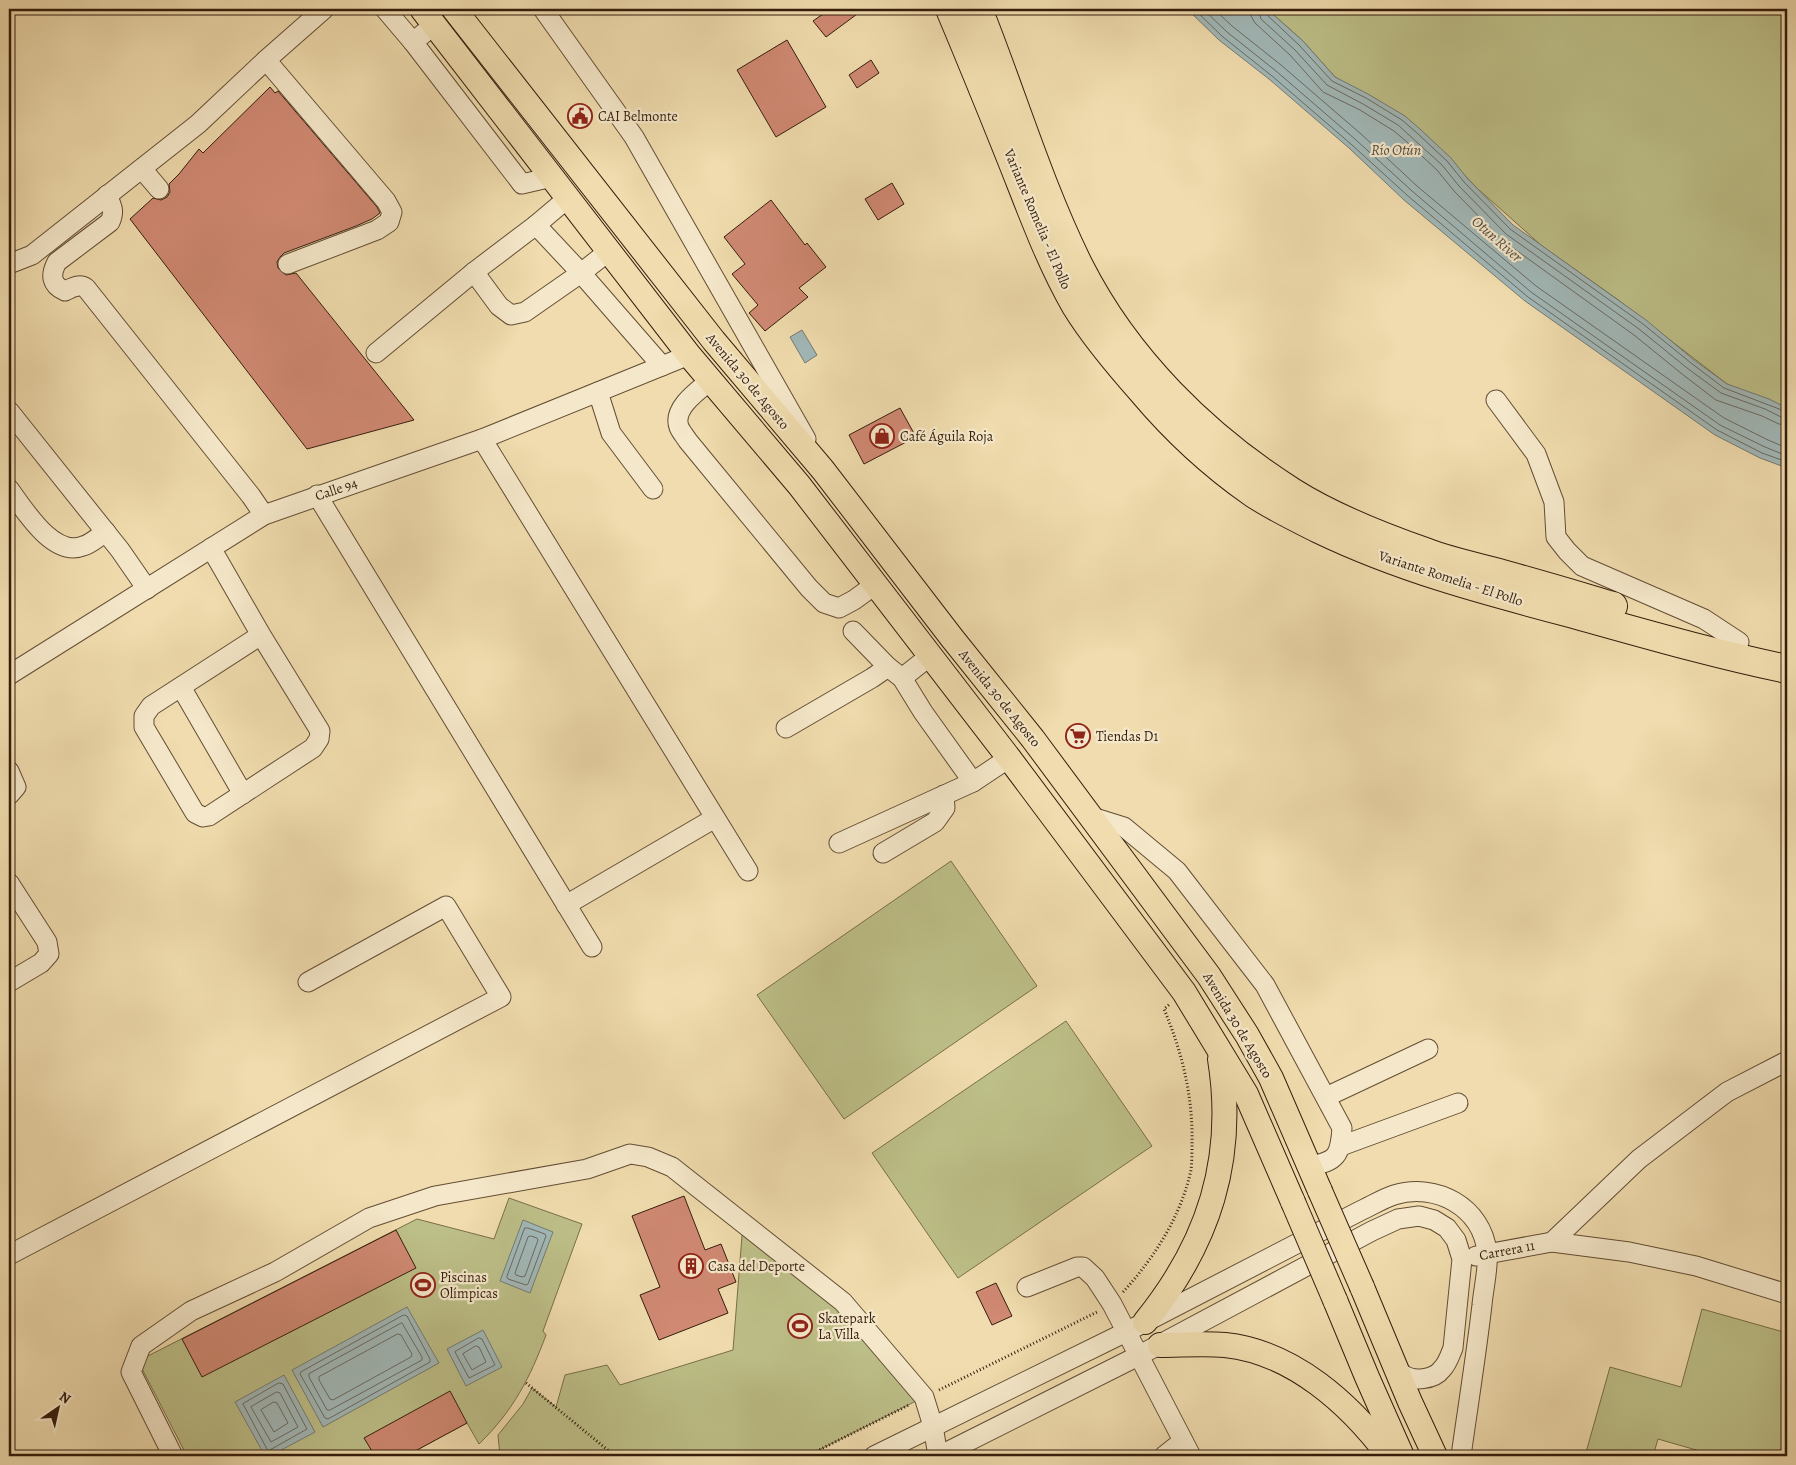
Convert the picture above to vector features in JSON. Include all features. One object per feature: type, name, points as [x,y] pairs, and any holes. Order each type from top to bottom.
[{"type":"highway","name":"Variante Romelia - El Pollo","points":[[950,9],[1038,228],[1077,307],[1100,342],[1153,404],[1220,468],[1255,494],[1302,521],[1344,541],[1409,567],[1492,592],[1728,656],[1787,668]]},
{"type":"highway","name":"Variante Romelia - El Pollo","points":[[978,9],[1040,179],[1080,266],[1113,323],[1149,370],[1182,404],[1220,438],[1293,493],[1332,514],[1382,535],[1430,554],[1739,642],[1787,663]]},
{"type":"main road","name":"Avenida 30 de Agosto","points":[[454,9],[714,341],[823,470],[952,638],[1033,739],[1209,976],[1247,1034],[1271,1078],[1435,1456]]},
{"type":"main road","name":"Avenida 30 de Agosto","points":[[428,17],[689,355],[799,485],[876,584],[1184,992],[1246,1094],[1402,1456]]},
{"type":"main road","points":[[1136,1327],[1177,1279],[1201,1232],[1215,1190],[1225,1129],[1224,1084],[1219,1049]]},
{"type":"main road","points":[[1160,1345],[1225,1345],[1256,1351],[1288,1365],[1321,1386],[1356,1415],[1389,1456]]},
{"type":"street","points":[[9,264],[32,255],[198,124],[324,9]]},
{"type":"street","points":[[385,9],[413,42],[522,184],[552,177]]},
{"type":"street","points":[[543,9],[634,137],[743,326],[823,470]]},
{"type":"street","points":[[413,42],[428,17]]},
{"type":"street","points":[[266,60],[386,201],[392,212],[389,222],[377,230],[288,264]]},
{"type":"street","points":[[142,169],[159,189]]},
{"type":"street","points":[[107,195],[114,214],[110,222],[57,262],[52,271],[53,280],[58,288],[65,291],[82,285],[86,288],[264,515]]},
{"type":"street","points":[[376,353],[474,272],[536,226],[568,198]]},
{"type":"street","points":[[536,226],[581,273],[662,366]]},
{"type":"street","points":[[474,272],[499,306],[510,315],[525,312],[609,251]]},
{"type":"street","name":"Calle 94","points":[[9,674],[264,515],[482,439],[689,355]]},
{"type":"street","points":[[711,380],[689,399],[680,413],[678,426],[688,441],[809,588],[824,602],[839,608],[876,584]]},
{"type":"street","points":[[598,392],[611,433],[653,489]]},
{"type":"street","points":[[1496,400],[1536,454],[1554,502],[1556,537],[1567,552],[1582,566],[1704,619],[1739,642]]},
{"type":"street","points":[[9,411],[120,550],[147,589]]},
{"type":"street","points":[[482,439],[748,871]]},
{"type":"street","points":[[9,489],[44,535],[66,548],[83,547],[106,532]]},
{"type":"street","points":[[317,496],[592,947]]},
{"type":"street","points":[[211,548],[261,635],[320,730],[320,739],[313,748],[209,816],[203,817],[195,812],[144,727],[144,716],[151,706],[261,635]]},
{"type":"street","points":[[853,631],[895,672],[973,782]]},
{"type":"street","points":[[786,728],[872,678],[895,672],[930,656]]},
{"type":"street","points":[[181,687],[243,794]]},
{"type":"street","points":[[839,843],[973,782],[1009,758]]},
{"type":"street","points":[[9,771],[16,787],[9,795]]},
{"type":"street","points":[[883,853],[935,822],[945,808],[944,795]]},
{"type":"street","points":[[1092,817],[1124,827],[1177,871],[1265,985],[1342,1128],[1341,1146],[1335,1156],[1328,1163],[1310,1166]]},
{"type":"street","points":[[566,905],[714,818]]},
{"type":"street","points":[[9,883],[47,942],[49,954],[41,963],[9,982]]},
{"type":"street","points":[[9,1255],[501,997],[446,906],[308,982]]},
{"type":"street","points":[[1326,1097],[1428,1049]]},
{"type":"street","points":[[1552,1242],[1639,1160],[1690,1120],[1727,1092],[1787,1061]]},
{"type":"street","points":[[1341,1146],[1458,1103]]},
{"type":"street","points":[[173,1456],[131,1372],[142,1346],[191,1311],[275,1272],[369,1218],[434,1196],[587,1169],[630,1154],[648,1157],[672,1166],[843,1302],[924,1397],[933,1426],[939,1456],[1160,1345],[1363,1235],[1398,1219],[1419,1216],[1434,1220],[1447,1228],[1456,1240],[1462,1260],[1453,1348],[1448,1361],[1441,1371],[1429,1378],[1416,1379],[1403,1375],[1394,1365]]},
{"type":"street","points":[[874,1456],[1136,1327],[1360,1211],[1394,1195],[1419,1191],[1444,1196],[1465,1208],[1482,1229],[1487,1254],[1477,1350],[1461,1456]]},
{"type":"street","points":[[1552,1242],[1629,1252],[1696,1266],[1787,1294]]},
{"type":"street","name":"Carrera 11","points":[[1462,1260],[1552,1242]]},
{"type":"street","points":[[1027,1287],[1077,1267],[1083,1267],[1095,1278],[1112,1304],[1136,1327],[1138,1356],[1187,1449],[1164,1456]]},
{"type":"path","points":[[807,1456],[1112,1304],[1142,1271],[1157,1252],[1181,1200],[1191,1169],[1191,1104],[1179,1048],[1164,1010],[1184,992]]},
{"type":"path","points":[[526,1383],[615,1456]]},
{"type":"green space","points":[[1267,9],[1787,9],[1787,411],[1727,384],[1617,299],[1542,246],[1478,189],[1420,129],[1335,77],[1303,41]]},
{"type":"green space","points":[[951,861],[1037,986],[844,1119],[757,995]]},
{"type":"green space","points":[[1066,1021],[1152,1146],[958,1278],[872,1153]]},
{"type":"green space","name":"Piscinas Olímpicas","points":[[509,1198],[582,1224],[543,1331],[546,1335],[534,1366],[502,1419],[479,1444],[467,1423],[411,1453],[412,1456],[187,1456],[138,1361],[417,1219],[494,1239]]},
{"type":"green space","name":"Skatepark La Villa","points":[[743,1223],[843,1302],[924,1397],[807,1456],[500,1456],[498,1435],[523,1404],[532,1388],[556,1407],[565,1375],[607,1365],[620,1385],[733,1350]]},
{"type":"green space","points":[[1702,1309],[1787,1333],[1787,1456],[1717,1456],[1658,1439],[1653,1456],[1585,1456],[1610,1367],[1681,1387]]},
{"type":"water","name":"Río Otún","points":[[1187,9],[1267,9],[1303,41],[1335,77],[1405,116],[1420,129],[1451,158],[1467,178],[1513,225],[1646,320],[1694,360],[1727,384],[1769,399],[1787,408],[1787,468],[1760,458],[1715,435],[1525,301],[1404,200],[1349,148],[1269,79],[1219,40]]},
{"type":"water","points":[[802,330],[817,355],[805,363],[790,337]]},
{"type":"water","points":[[523,1220],[553,1232],[530,1293],[500,1281]]},
{"type":"water","points":[[407,1307],[439,1363],[323,1427],[292,1370]]},
{"type":"water","points":[[483,1330],[502,1367],[466,1386],[447,1349]]},
{"type":"water","points":[[284,1375],[315,1432],[270,1456],[265,1456],[235,1402]]},
{"type":"building","points":[[830,9],[864,9],[826,37],[813,21]]},
{"type":"building","points":[[787,40],[826,107],[776,137],[737,70]]},
{"type":"building","points":[[871,60],[879,73],[857,88],[849,75]]},
{"type":"building","points":[[270,87],[275,93],[278,91],[377,207],[380,213],[356,226],[284,253],[277,262],[278,268],[286,275],[296,273],[414,420],[307,449],[130,219],[153,198],[161,200],[167,197],[170,192],[169,184],[199,149],[203,153]]},
{"type":"building","name":"CAI Belmonte","points":[[581,105],[590,118],[578,126],[569,113]]},
{"type":"building","points":[[892,183],[904,204],[878,220],[865,199]]},
{"type":"building","points":[[771,200],[805,245],[807,243],[826,267],[799,288],[808,297],[765,331],[749,313],[758,305],[732,274],[745,264],[724,237]]},
{"type":"building","name":"Café Águila Roja","points":[[900,408],[916,437],[864,464],[849,435]]},
{"type":"building","name":"Casa del Deporte","points":[[684,1196],[705,1250],[721,1244],[736,1282],[718,1289],[728,1313],[659,1340],[640,1295],[660,1287],[632,1216]]},
{"type":"building","points":[[396,1230],[416,1268],[202,1377],[182,1339]]},
{"type":"building","points":[[996,1283],[1012,1316],[992,1325],[976,1292]]},
{"type":"building","points":[[450,1391],[467,1423],[406,1456],[375,1456],[364,1438]]},
{"type":"place","name":"CAI Belmonte","points":[[580,116]]},
{"type":"place","name":"Café Águila Roja","points":[[882,436]]},
{"type":"place","name":"Tiendas D1","points":[[1078,736]]},
{"type":"place","name":"Casa del Deporte","points":[[691,1266]]},
{"type":"place","name":"Piscinas Olímpicas","points":[[423,1285]]},
{"type":"place","name":"Skatepark La Villa","points":[[800,1326]]},
{"type":"water label","name":"Otun River","points":[[1497,239]]}]
